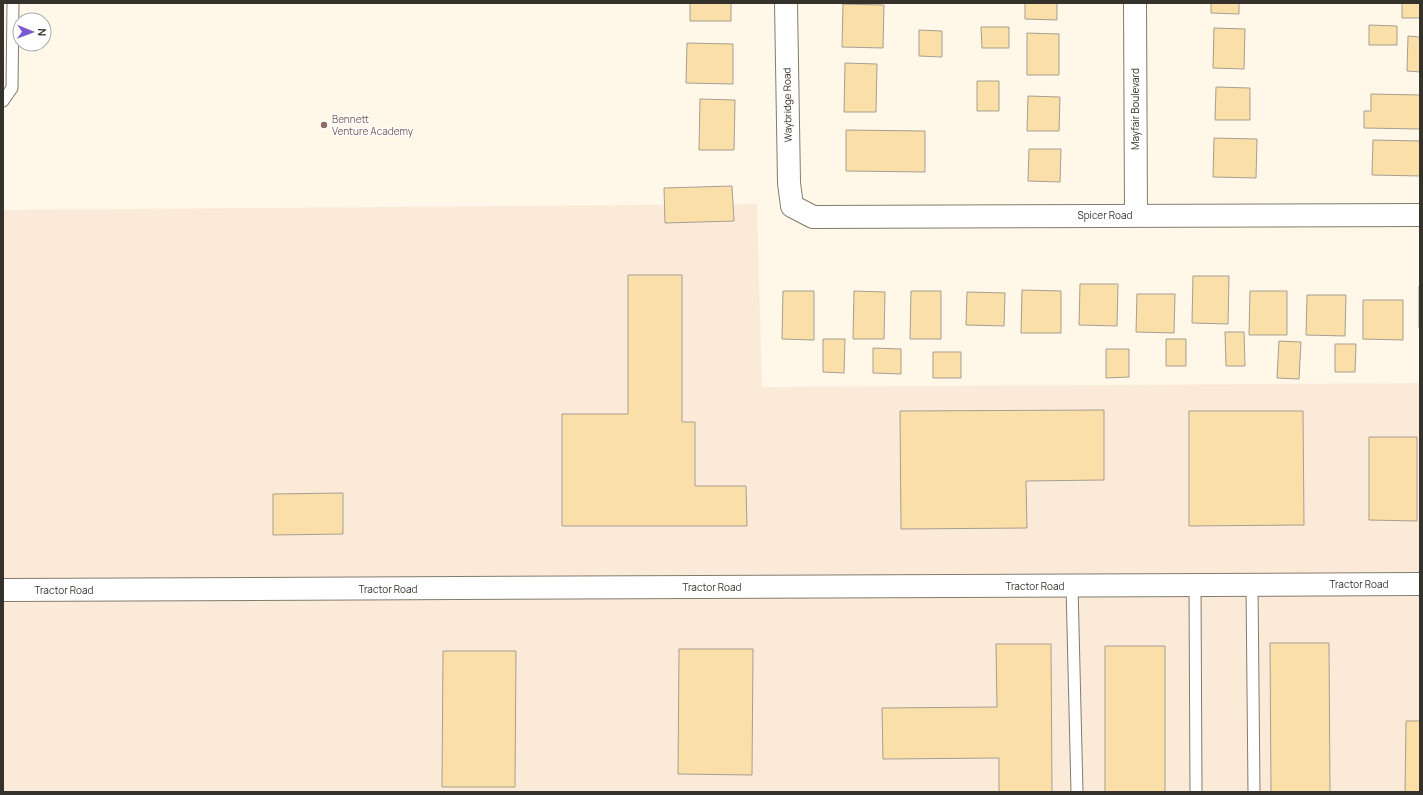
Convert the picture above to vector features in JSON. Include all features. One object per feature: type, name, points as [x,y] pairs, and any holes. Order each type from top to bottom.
[{"type":"street","name":"Waybridge Road","points":[[786,3],[789,183],[792,206]]},
{"type":"street","name":"Mayfair Boulevard","points":[[1135,3],[1136,215]]},
{"type":"street","name":"Spicer Road","points":[[792,206],[813,217],[1420,215]]},
{"type":"street","name":"Tractor Road","points":[[3,590],[1420,584]]},
{"type":"lane","points":[[3,101],[12,88],[13,3]]},
{"type":"lane","points":[[1194,585],[1196,792]]},
{"type":"lane","points":[[1252,585],[1254,792]]},
{"type":"lane","points":[[1072,586],[1077,792]]},
{"type":"shaded area","points":[[757,204],[762,387],[1420,383],[1420,792],[3,792],[3,210]]},
{"type":"building","points":[[690,3],[731,3],[731,21],[690,21]]},
{"type":"building","points":[[1025,3],[1057,3],[1057,20],[1025,19]]},
{"type":"building","points":[[1211,3],[1239,3],[1239,14],[1211,13]]},
{"type":"building","points":[[1402,3],[1420,3],[1420,18],[1402,18]]},
{"type":"building","points":[[843,4],[884,5],[883,48],[842,47]]},
{"type":"building","points":[[1369,25],[1397,26],[1397,45],[1369,45]]},
{"type":"building","points":[[981,27],[1009,27],[1009,48],[982,48]]},
{"type":"building","points":[[1214,28],[1245,29],[1244,69],[1213,68]]},
{"type":"building","points":[[919,30],[942,31],[942,57],[919,56]]},
{"type":"building","points":[[1027,33],[1059,34],[1059,75],[1027,75]]},
{"type":"building","points":[[1408,36],[1420,37],[1420,72],[1407,71]]},
{"type":"building","points":[[687,43],[733,44],[733,84],[686,83]]},
{"type":"building","points":[[845,63],[877,64],[876,112],[844,112]]},
{"type":"building","points":[[977,81],[999,81],[999,111],[977,111]]},
{"type":"building","points":[[1216,87],[1250,88],[1250,120],[1215,120]]},
{"type":"building","points":[[1371,94],[1420,95],[1420,129],[1364,128],[1364,111],[1371,111]]},
{"type":"building","points":[[1028,96],[1060,97],[1059,131],[1027,131]]},
{"type":"building","points":[[700,99],[735,100],[734,150],[699,150]]},
{"type":"building","points":[[846,130],[925,131],[925,172],[846,171]]},
{"type":"building","points":[[1214,138],[1257,139],[1256,178],[1213,177]]},
{"type":"building","points":[[1373,140],[1420,141],[1420,176],[1372,175]]},
{"type":"building","points":[[1029,149],[1061,149],[1060,182],[1028,181]]},
{"type":"building","points":[[732,186],[734,221],[665,223],[664,188]]},
{"type":"building","points":[[628,275],[682,275],[682,422],[695,422],[695,486],[746,486],[747,526],[562,526],[562,414],[628,414]]},
{"type":"building","points":[[1193,276],[1229,276],[1228,324],[1192,323]]},
{"type":"building","points":[[1080,284],[1118,284],[1117,326],[1079,325]]},
{"type":"building","points":[[1420,286],[1420,328],[1419,328]]},
{"type":"building","points":[[1022,290],[1061,291],[1061,333],[1021,333]]},
{"type":"building","points":[[783,291],[814,291],[814,340],[782,339]]},
{"type":"building","points":[[854,291],[885,292],[884,339],[853,339]]},
{"type":"building","points":[[911,291],[941,291],[941,339],[910,339]]},
{"type":"building","points":[[1250,291],[1287,291],[1287,335],[1249,335]]},
{"type":"building","points":[[967,292],[1005,293],[1004,326],[966,325]]},
{"type":"building","points":[[1137,294],[1175,294],[1174,333],[1136,332]]},
{"type":"building","points":[[1307,295],[1346,295],[1345,336],[1306,335]]},
{"type":"building","points":[[1363,300],[1403,300],[1403,340],[1363,339]]},
{"type":"building","points":[[1225,332],[1244,332],[1245,366],[1226,366]]},
{"type":"building","points":[[823,339],[845,339],[844,373],[823,372]]},
{"type":"building","points":[[1166,339],[1186,339],[1186,366],[1166,366]]},
{"type":"building","points":[[1279,341],[1301,342],[1299,379],[1277,378]]},
{"type":"building","points":[[1335,344],[1356,344],[1355,372],[1335,372]]},
{"type":"building","points":[[873,348],[901,349],[901,374],[873,373]]},
{"type":"building","points":[[1106,349],[1129,349],[1129,377],[1106,378]]},
{"type":"building","points":[[933,352],[961,352],[961,378],[933,378]]},
{"type":"building","points":[[1104,410],[1104,480],[1026,481],[1027,528],[901,529],[900,411]]},
{"type":"building","points":[[1189,411],[1303,411],[1304,525],[1189,526]]},
{"type":"building","points":[[1369,437],[1417,437],[1417,521],[1369,520]]},
{"type":"building","points":[[343,493],[343,534],[273,535],[273,494]]},
{"type":"building","points":[[1270,643],[1329,643],[1330,792],[1271,792]]},
{"type":"building","points":[[996,644],[1051,644],[1052,792],[999,792],[999,758],[883,759],[882,708],[997,707]]},
{"type":"building","points":[[1105,646],[1165,646],[1165,792],[1105,792]]},
{"type":"building","points":[[679,649],[753,649],[752,775],[678,774]]},
{"type":"building","points":[[443,651],[516,651],[515,787],[442,787]]},
{"type":"building","points":[[1406,721],[1420,721],[1420,792],[1405,792]]},
{"type":"place","name":"Bennett Venture Academy","points":[[324,125]]}]
